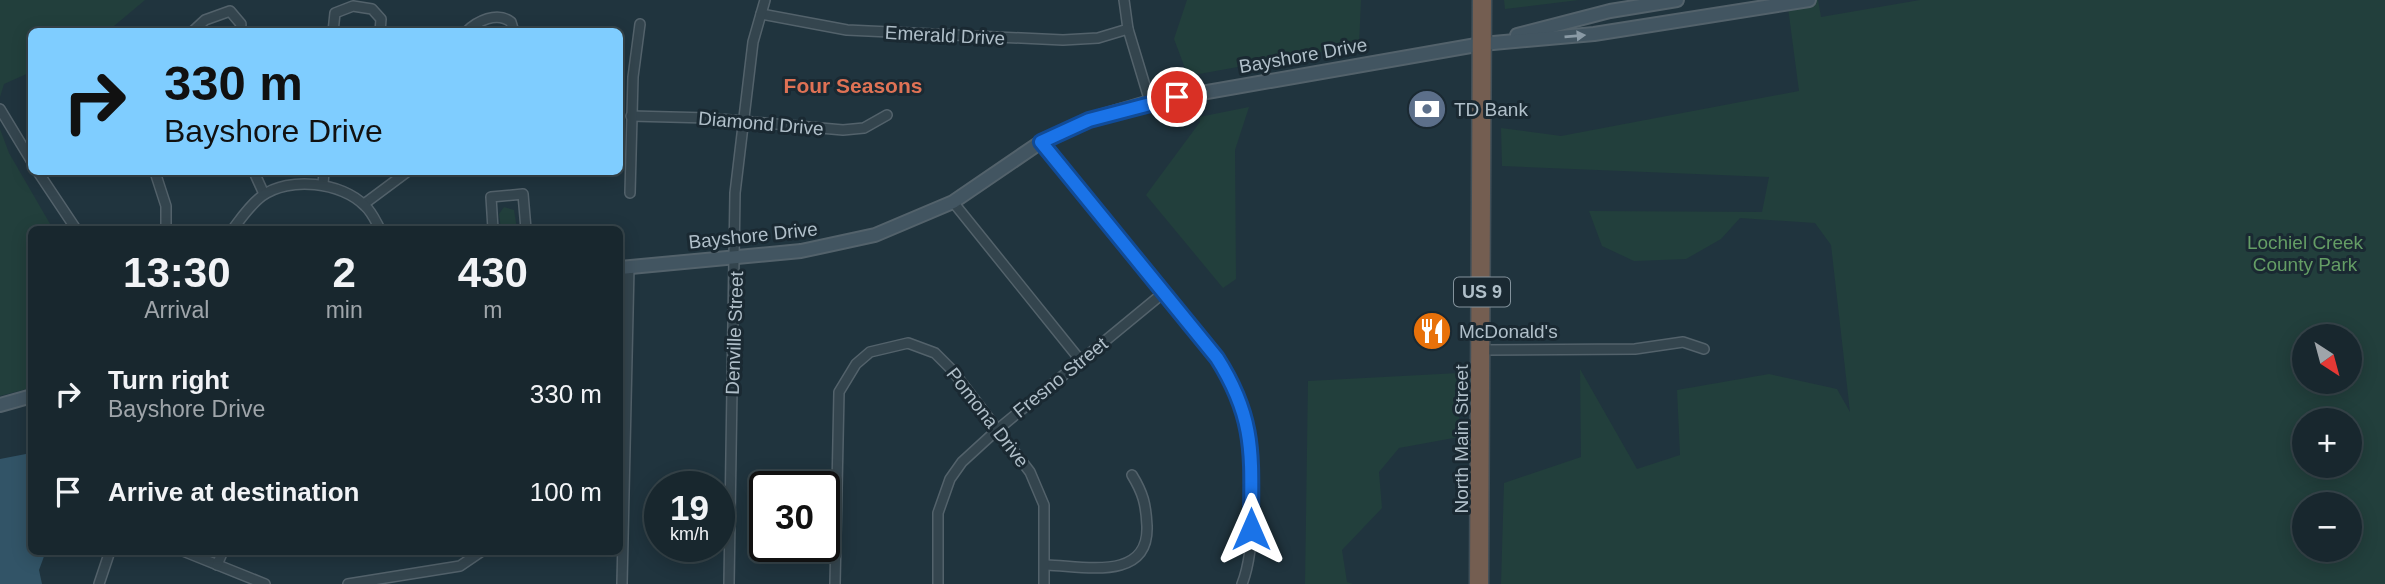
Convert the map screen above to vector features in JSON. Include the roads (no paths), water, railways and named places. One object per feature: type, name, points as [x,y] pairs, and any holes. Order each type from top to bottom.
[{"type":"highway","name":"North Main Street","points":[[1479,584],[1482,0]]},
{"type":"street","name":"Denville Street","points":[[729,584],[735,193],[754,42],[765,0]]},
{"type":"street","points":[[1124,0],[1128,30],[1150,102]]},
{"type":"street","points":[[1482,44],[1609,11],[1677,0]]},
{"type":"street","points":[[1482,44],[1594,34],[1809,0]]},
{"type":"street","points":[[333,28],[335,13],[353,6],[372,9],[381,19],[380,28]]},
{"type":"street","points":[[196,28],[205,20],[230,11],[241,23],[240,28]]},
{"type":"street","name":"Emerald Drive","points":[[761,15],[847,30],[1063,40],[1098,38],[1128,30]]},
{"type":"street","points":[[470,28],[474,24],[499,17],[510,22],[512,28]]},
{"type":"street","points":[[631,192],[631,116],[640,24]]},
{"type":"street","name":"Bayshore Drive","points":[[624,267],[801,251],[854,241],[905,224],[953,202],[1041,142],[1089,120],[1150,102],[1482,44]]},
{"type":"street","points":[[0,109],[28,155]]},
{"type":"street","name":"Diamond Drive","points":[[631,116],[744,121],[843,130],[864,128],[887,115]]},
{"type":"street","points":[[1041,142],[1161,294],[1217,358],[1231,381],[1246,418],[1251,449],[1251,539],[1242,584]]},
{"type":"street","points":[[40,175],[74,226]]},
{"type":"street","points":[[156,175],[166,206],[166,226]]},
{"type":"street","points":[[255,175],[264,194]]},
{"type":"street","points":[[323,184],[324,175]]},
{"type":"street","points":[[364,204],[403,175]]},
{"type":"street","points":[[235,226],[247,209],[264,194],[283,187],[323,184],[364,204],[378,226]]},
{"type":"street","points":[[493,226],[491,197],[523,194],[526,226]]},
{"type":"street","points":[[953,202],[1081,361]]},
{"type":"street","points":[[623,386],[624,267]]},
{"type":"street","name":"Fresno Street","points":[[938,584],[938,513],[943,495],[962,462],[997,429],[1161,294]]},
{"type":"street","points":[[1482,350],[1635,349],[1683,342],[1704,349]]},
{"type":"street","name":"Pomona Drive","points":[[835,584],[839,392],[862,358],[886,346],[908,343],[926,348],[952,370],[1021,456],[1041,493],[1046,565],[1044,584]]},
{"type":"street","points":[[0,405],[28,397]]},
{"type":"street","points":[[1046,565],[1117,567],[1136,559],[1146,544],[1146,497],[1132,475]]},
{"type":"street","points":[[99,584],[109,555]]},
{"type":"street","points":[[193,555],[265,584]]},
{"type":"street","points":[[217,565],[221,555]]},
{"type":"street","points":[[348,584],[460,566],[476,555]]},
{"type":"street","points":[[622,555],[622,584]]},
{"type":"water","points":[[28,454],[28,555],[45,555],[39,570],[42,584],[0,584],[0,459]]},
{"type":"place","name":"TD Bank","points":[[1427,109]]},
{"type":"place","name":"McDonald's","points":[[1432,331]]},
{"type":"district","name":"Four Seasons","points":[[853,86]]},
{"type":"park label","name":"Lochiel Creek County Park","points":[[2305,253]]}]
